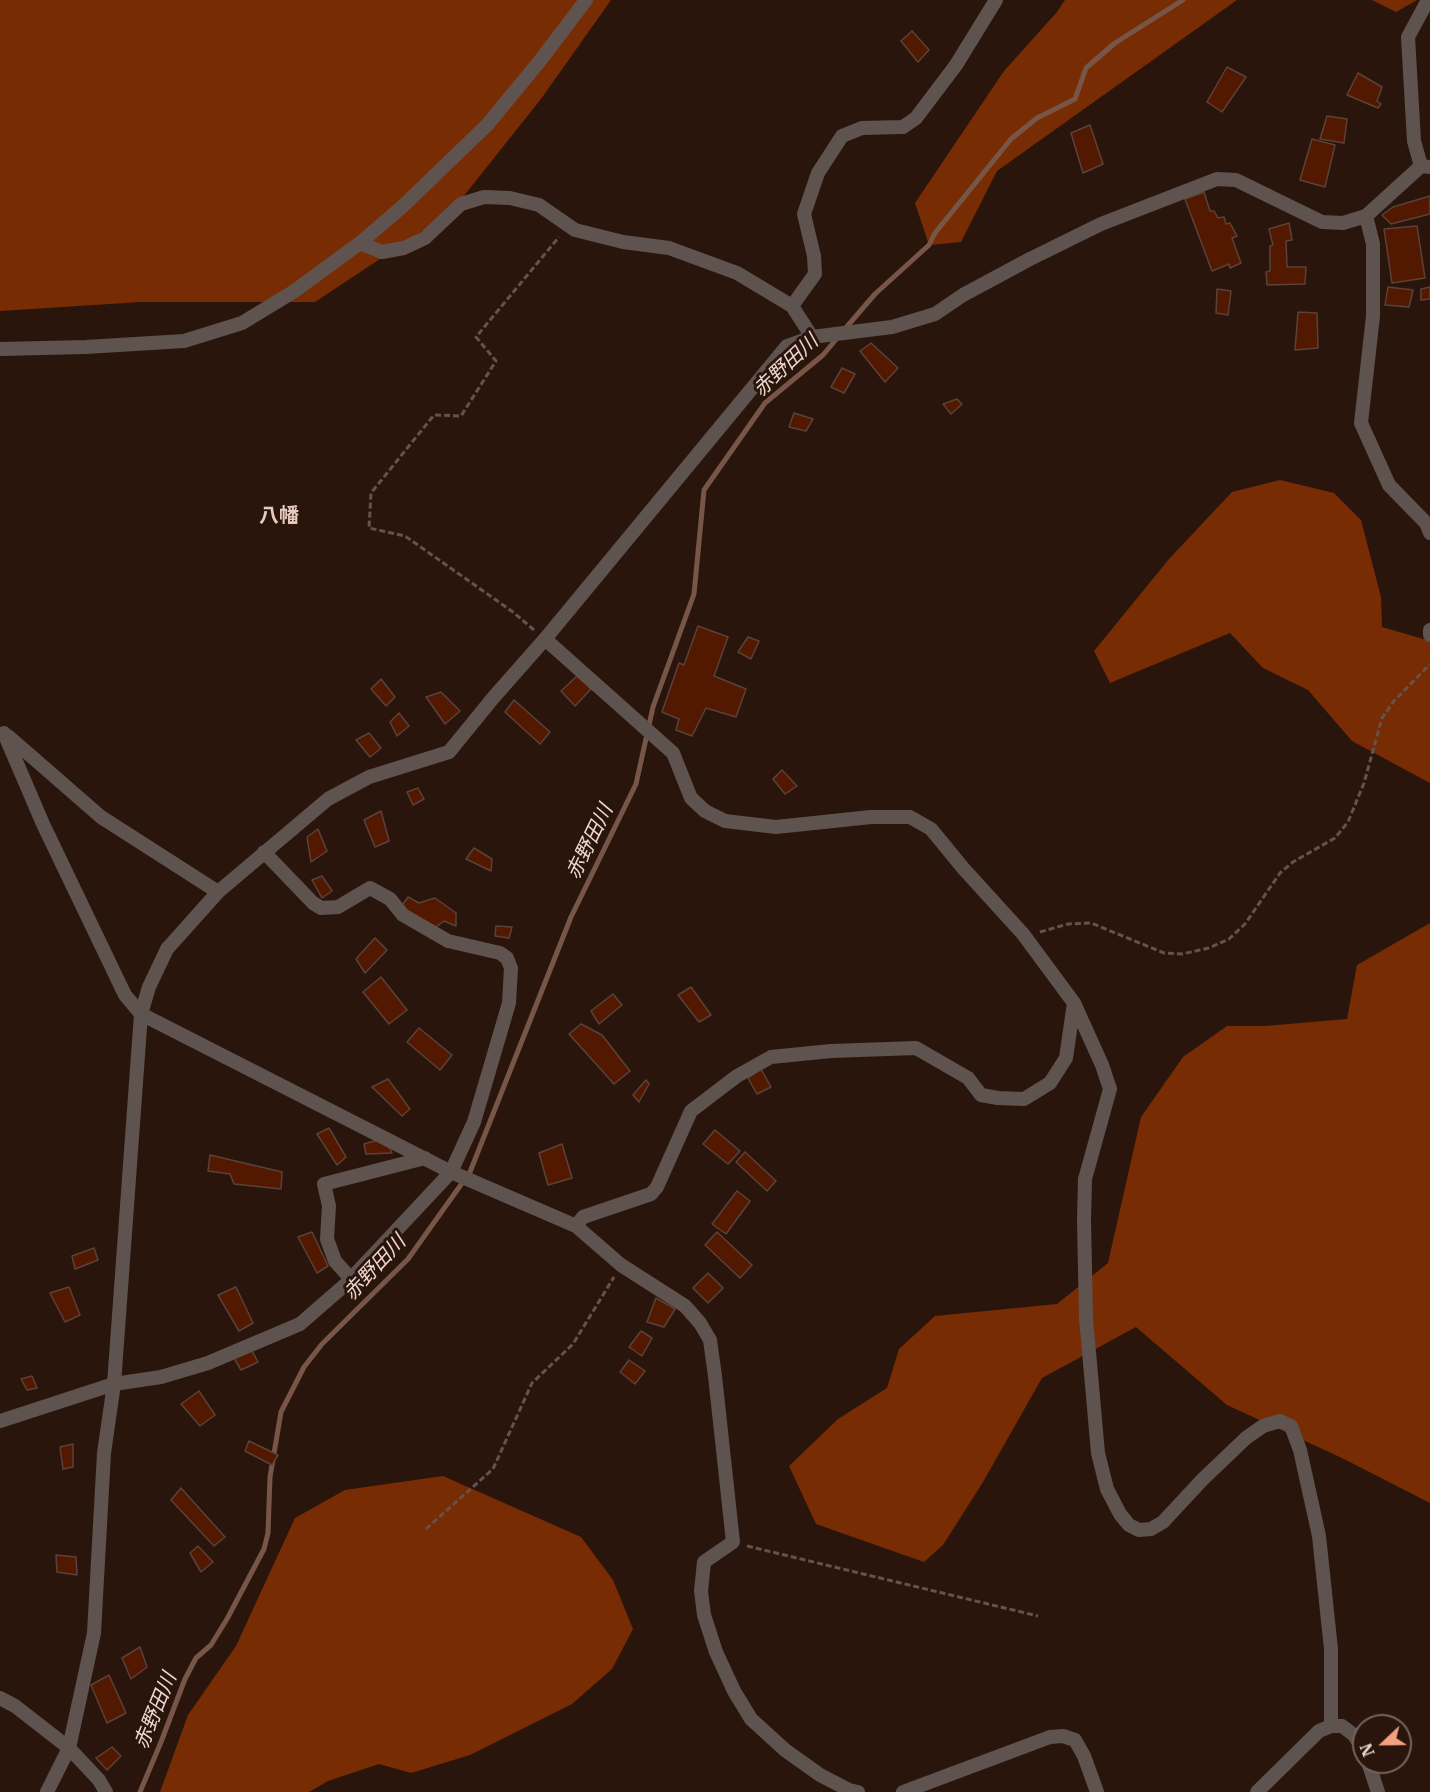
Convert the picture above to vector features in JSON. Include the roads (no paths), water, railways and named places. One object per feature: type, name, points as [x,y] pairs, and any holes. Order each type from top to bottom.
[{"type":"street","points":[[0,349],[184,341],[242,323],[293,292],[360,243],[403,206],[487,125],[586,0]]},
{"type":"street","points":[[792,306],[815,274],[814,256],[804,214],[818,173],[842,136],[862,128],[903,127],[916,118],[956,65],[996,0]]},
{"type":"street","points":[[47,1792],[69,1748],[94,1633],[104,1453],[114,1384],[141,1014],[149,987],[166,949],[218,891],[328,799],[369,777],[449,752],[545,639],[778,355],[788,346],[812,337],[892,327],[935,314],[963,295],[1030,258],[1101,224],[1216,179],[1236,180],[1322,222],[1343,224],[1366,216],[1425,166],[1414,141],[1408,37],[1428,0]]},
{"type":"street","points":[[360,243],[382,252],[404,248],[424,238],[462,204],[484,197],[510,198],[539,205],[574,230],[623,242],[669,248],[737,273],[792,306],[812,337]]},
{"type":"street","points":[[1366,216],[1373,244],[1373,316],[1361,423],[1389,485],[1426,523],[1430,533]]},
{"type":"street","points":[[1430,630],[1430,635]]},
{"type":"street","points":[[545,639],[674,753],[691,798],[705,811],[725,821],[776,827],[871,817],[910,817],[931,829],[1023,934],[1074,1003],[1102,1065],[1110,1089],[1085,1179],[1084,1220],[1086,1318],[1098,1453],[1107,1489],[1120,1514],[1129,1525],[1139,1530],[1151,1529],[1163,1522],[1246,1438],[1263,1426],[1280,1421],[1291,1426],[1300,1450],[1319,1536],[1330,1649],[1331,1726]]},
{"type":"street","points":[[2,731],[101,817],[218,891]]},
{"type":"street","points":[[2,731],[43,824],[125,995],[141,1014],[425,1158],[576,1226],[621,1265],[685,1306],[700,1323],[710,1340],[733,1542],[704,1562],[701,1591],[704,1616],[716,1652],[734,1691],[751,1719],[785,1749],[820,1775],[849,1790],[858,1792]]},
{"type":"street","points":[[0,1421],[114,1384],[161,1377],[208,1363],[300,1324],[351,1279],[454,1172],[474,1122],[509,1003],[511,968],[507,958],[500,953],[448,941],[403,915],[390,899],[370,888],[338,907],[321,908],[313,903],[264,852]]},
{"type":"street","points":[[576,1226],[583,1217],[651,1194],[683,1134],[691,1112],[737,1076],[771,1057],[831,1051],[916,1048],[968,1078],[981,1095],[1024,1099],[1050,1083],[1066,1058],[1074,1003]]},
{"type":"street","points":[[351,1279],[334,1261],[327,1239],[329,1206],[324,1185],[425,1158]]},
{"type":"street","points":[[0,1698],[15,1706],[69,1748],[99,1780],[106,1792]]},
{"type":"street","points":[[1257,1792],[1319,1731],[1331,1726],[1342,1726],[1352,1734]]},
{"type":"street","points":[[903,1792],[1050,1737],[1063,1736],[1074,1740],[1084,1756],[1097,1792]]},
{"type":"street","points":[[1372,1774],[1378,1792]]},
{"type":"waterway","name":"赤野田川","points":[[844,330],[875,294],[929,245],[935,233],[1011,139],[1037,118],[1075,99],[1086,68],[1115,43],[1183,0]]},
{"type":"waterway","name":"赤野田川","points":[[140,1792],[185,1679],[196,1658],[211,1645],[227,1619],[264,1549],[268,1533],[270,1477],[281,1412],[304,1367],[322,1344],[408,1259],[470,1172],[571,917],[636,784],[653,707],[694,594],[704,490],[765,403],[823,355],[838,337]]},
{"type":"district","name":"八幡","points":[[279,516]]}]
